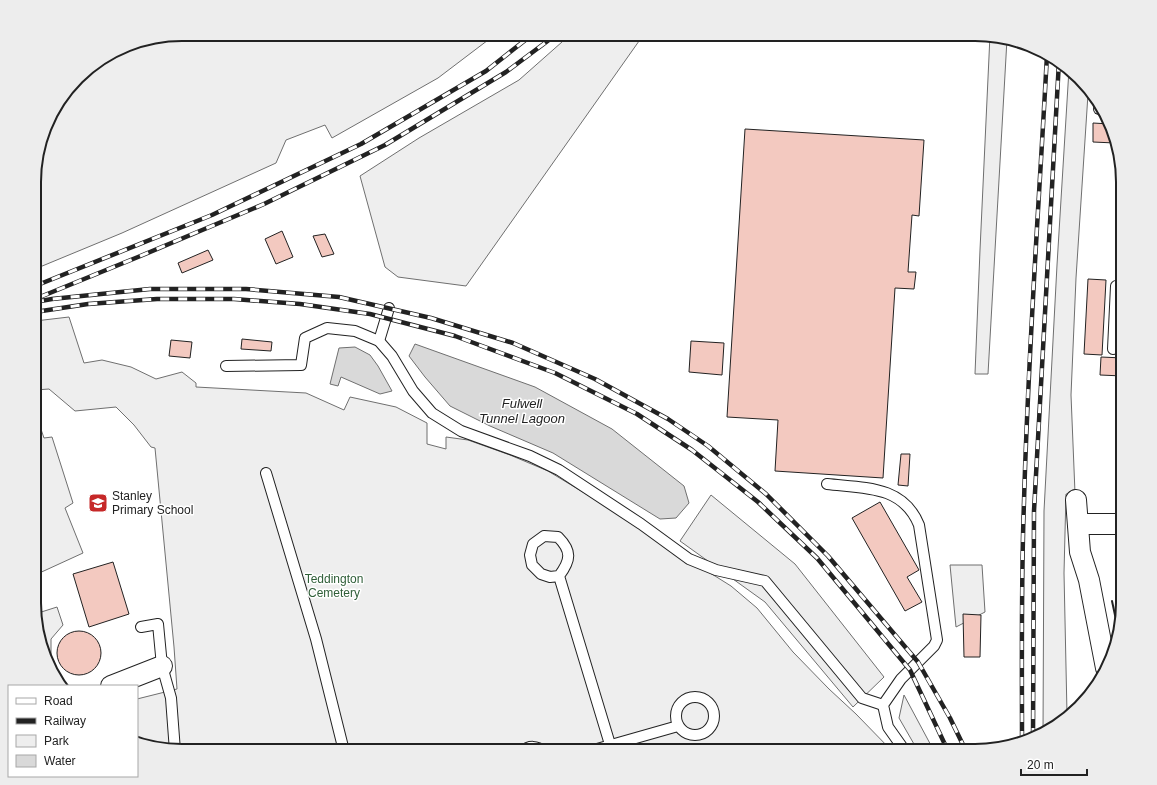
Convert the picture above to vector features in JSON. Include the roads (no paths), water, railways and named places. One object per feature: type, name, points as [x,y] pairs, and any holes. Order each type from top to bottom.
[{"type":"street","points":[[1076,500],[1080,552],[1089,580],[1104,659]]},
{"type":"street","points":[[1078,524],[1116,524]]},
{"type":"street","points":[[114,685],[162,666]]},
{"type":"lane","points":[[1113,349],[1116,286]]},
{"type":"lane","points":[[379,341],[389,308]]},
{"type":"lane","points":[[226,366],[301,365],[305,338],[327,328],[355,331],[379,341],[392,356],[413,391],[432,413],[462,431],[530,456],[558,470],[641,524],[689,559],[716,570],[765,581],[862,698],[883,705]]},
{"type":"lane","points":[[266,473],[316,638],[342,744]]},
{"type":"lane","points":[[827,484],[879,490],[891,494],[902,501],[916,515],[920,525],[937,640],[934,646],[901,679],[883,705],[888,727],[900,744]]},
{"type":"lane","points":[[544,536],[558,537],[565,544],[569,555],[566,567],[559,576],[550,577],[541,574],[532,565],[530,555],[533,544],[544,536]]},
{"type":"lane","points":[[559,576],[610,744]]},
{"type":"lane","points":[[141,627],[158,624],[162,666],[171,698],[174,744]]},
{"type":"lane","points":[[623,744],[678,726]]},
{"type":"water","name":"Fulwell Tunnel Lagoon","points":[[415,344],[535,387],[612,429],[684,486],[689,503],[676,518],[660,519],[553,453],[490,426],[450,406],[409,356]]},
{"type":"water","points":[[355,347],[370,355],[392,391],[380,394],[341,377],[338,386],[330,384],[339,348]]},
{"type":"railway","points":[[41,284],[212,215],[361,144],[486,71],[524,41]]},
{"type":"railway","points":[[41,297],[264,204],[385,145],[506,72],[548,41]]},
{"type":"railway","points":[[1022,736],[1022,562],[1026,446],[1047,60]]},
{"type":"railway","points":[[1033,732],[1034,511],[1059,68]]},
{"type":"railway","points":[[41,301],[150,289],[246,289],[339,297],[431,318],[513,343],[595,379],[668,419],[708,446],[766,494],[828,556],[918,662],[950,718],[963,744]]},
{"type":"railway","points":[[41,311],[88,304],[157,299],[234,299],[300,304],[370,314],[455,336],[555,373],[637,414],[692,450],[758,502],[817,558],[910,670],[945,744]]},
{"type":"place","name":"Stanley Primary School","points":[[98,503]]},
{"type":"park label","name":"Teddington Cemetery","points":[[334,586]]}]
